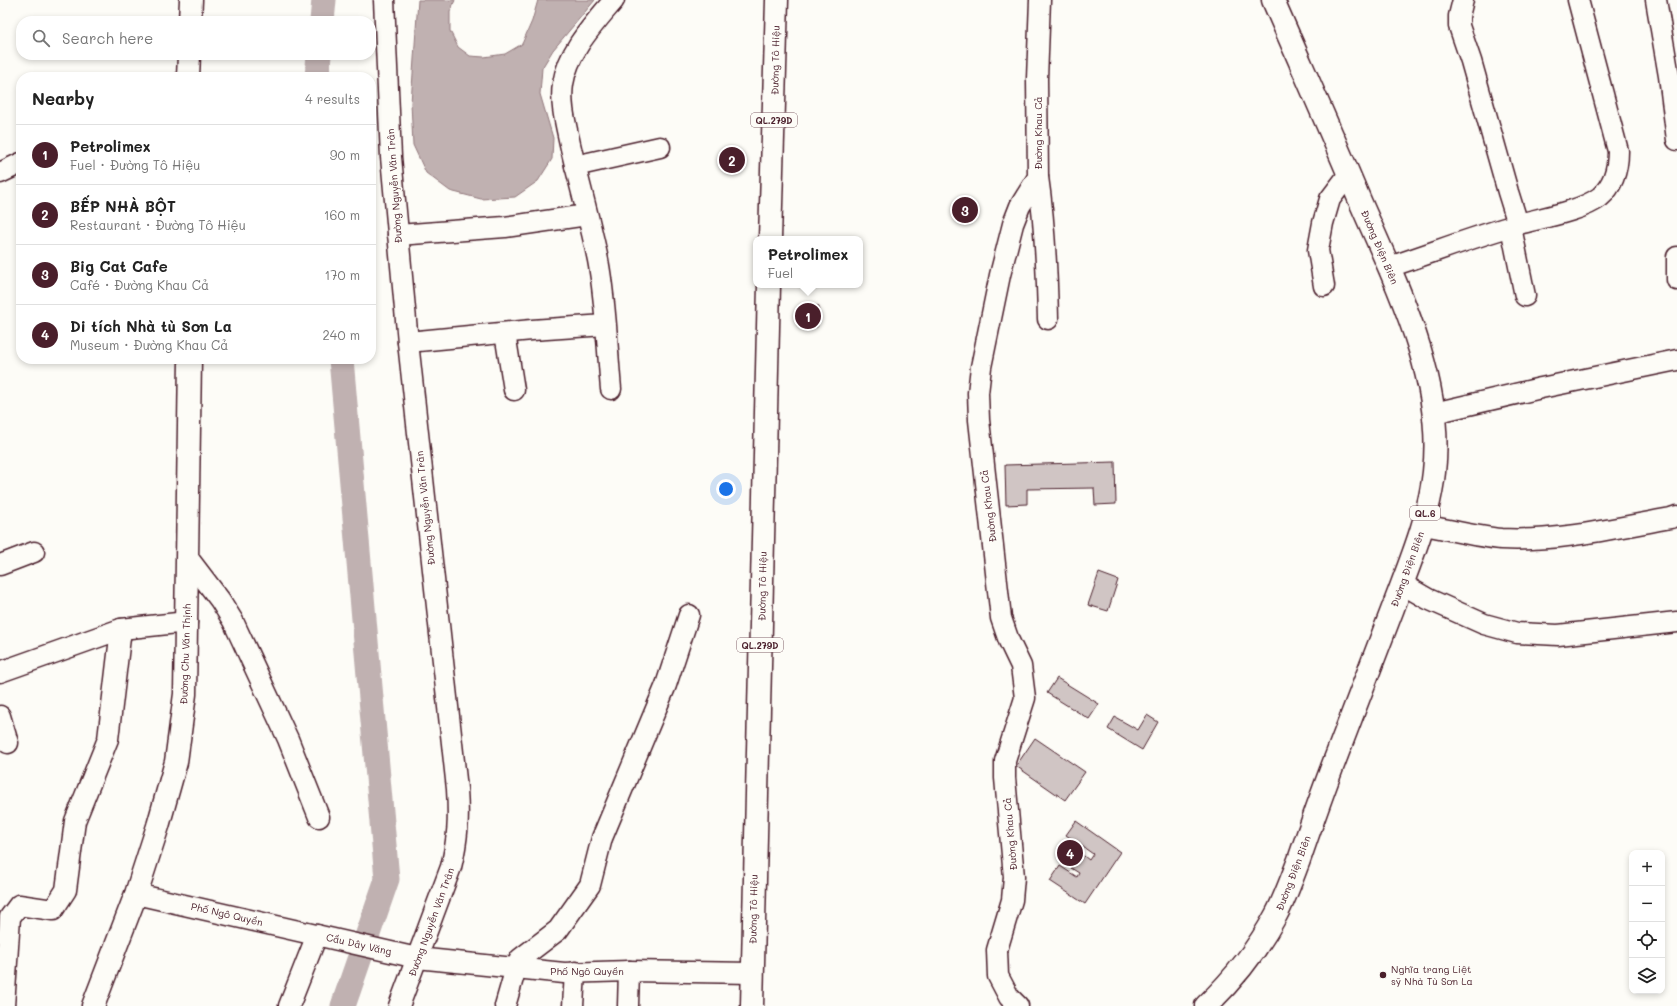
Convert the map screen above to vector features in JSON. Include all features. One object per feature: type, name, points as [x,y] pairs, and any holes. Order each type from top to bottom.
[{"type":"main road","points":[[190,16],[191,0]]},
{"type":"main road","name":"Đường Tô Hiệu","points":[[770,236],[777,0]]},
{"type":"main road","name":"Đường Điện Biên","points":[[1206,1006],[1227,986],[1251,953],[1276,916],[1288,887],[1423,525],[1434,474],[1436,450],[1434,413],[1428,377],[1422,354],[1389,267],[1273,0]]},
{"type":"main road","points":[[188,72],[189,60]]},
{"type":"main road","name":"Đường Tô Hiệu","points":[[752,1006],[769,288]]},
{"type":"main road","name":"Đường Chu Văn Thịnh","points":[[93,1006],[136,894],[158,826],[176,762],[185,694],[190,364]]},
{"type":"street","name":"Đường Nguyễn Văn Trân","points":[[384,0],[389,122],[398,236],[459,821],[457,844],[452,867],[408,956],[399,1006]]},
{"type":"street","points":[[611,389],[598,260],[575,166],[563,102],[563,85],[568,65],[576,49],[589,29],[614,0]]},
{"type":"street","name":"Đường Khau Cả","points":[[1018,1006],[1009,997],[998,976],[997,950],[1012,900],[1014,877],[1005,778],[1005,761],[1025,698],[1021,666],[1000,618],[980,433],[978,394],[981,367],[992,313],[1013,224],[1020,206],[1038,177],[1037,79],[1040,0]]},
{"type":"street","points":[[1463,0],[1459,16],[1460,26],[1472,62],[1508,192],[1525,296]]},
{"type":"street","points":[[1389,267],[1514,225],[1591,203],[1600,197],[1609,187],[1614,179],[1618,163],[1618,151],[1578,0]]},
{"type":"street","points":[[1656,0],[1669,76],[1677,140]]},
{"type":"street","points":[[575,166],[660,146]]},
{"type":"street","points":[[0,173],[16,165]]},
{"type":"street","points":[[1324,286],[1318,250],[1323,223],[1330,199],[1349,174]]},
{"type":"street","points":[[1038,177],[1044,216],[1048,319]]},
{"type":"street","points":[[398,236],[505,227],[588,215]]},
{"type":"street","points":[[1677,257],[1677,280]]},
{"type":"street","points":[[408,342],[532,330],[605,326]]},
{"type":"street","points":[[505,333],[514,390]]},
{"type":"street","points":[[1434,413],[1541,388],[1677,360]]},
{"type":"street","points":[[1423,525],[1499,539],[1535,539],[1557,538],[1677,516]]},
{"type":"street","points":[[0,565],[34,552]]},
{"type":"street","points":[[188,558],[220,600],[233,621],[288,739],[319,817]]},
{"type":"street","points":[[1402,584],[1440,605],[1484,624],[1517,633],[1558,635],[1677,622]]},
{"type":"street","points":[[505,1006],[516,968],[520,960],[558,930],[590,885],[602,838],[666,685],[689,615]]},
{"type":"street","points":[[0,672],[121,629],[187,622]]},
{"type":"street","points":[[4,1006],[10,917],[19,905],[53,910],[66,890],[75,821],[108,739],[121,629]]},
{"type":"street","points":[[0,716],[8,743]]},
{"type":"street","name":"Phố Ngô Quyền","points":[[136,894],[318,935]]},
{"type":"street","points":[[289,1006],[318,935]]},
{"type":"street","name":"Cầu Dây Văng","points":[[318,935],[408,956]]},
{"type":"street","name":"Phố Ngô Quyền","points":[[408,956],[516,968],[575,972],[629,970],[752,973]]},
{"type":"street","points":[[628,1006],[629,970]]},
{"type":"street","points":[[573,1006],[575,972]]},
{"type":"shaded area","points":[[418,0],[455,0],[450,12],[450,31],[458,47],[470,56],[484,57],[505,54],[522,44],[532,21],[538,0],[595,0],[553,50],[542,68],[540,94],[553,138],[552,159],[538,181],[515,197],[481,199],[450,191],[426,173],[413,145],[411,103]]},
{"type":"building","points":[[800,305],[819,306],[817,327],[798,326]]},
{"type":"building","points":[[1115,462],[1116,504],[1095,505],[1094,488],[1027,489],[1027,504],[1006,505],[1005,465]]},
{"type":"building","points":[[1099,573],[1118,580],[1108,611],[1088,605]]},
{"type":"building","points":[[1057,678],[1099,704],[1089,719],[1047,693]]},
{"type":"building","points":[[1147,715],[1158,722],[1142,750],[1108,729],[1115,717],[1138,730]]},
{"type":"building","points":[[1035,738],[1085,772],[1065,800],[1016,766]]},
{"type":"building","points":[[1076,821],[1120,852],[1085,904],[1050,881],[1060,866],[1077,877],[1079,873],[1071,868],[1080,853],[1089,860],[1093,854],[1066,835]]},
{"type":"waterway","points":[[322,16],[324,0]]},
{"type":"waterway","points":[[317,72],[319,60]]},
{"type":"waterway","points":[[341,364],[387,879],[343,1006]]},
{"type":"place","name":"BẾP NHÀ BỘT","points":[[732,160]]},
{"type":"place","name":"Big Cat Cafe","points":[[965,210]]},
{"type":"place","name":"Petrolimex","points":[[808,316]]},
{"type":"place","name":"Di tích Nhà tù Sơn La","points":[[1070,853]]},
{"type":"place","name":"Nghĩa trang Liệt sỹ Nhà Tù Sơn La","points":[[1383,975]]}]
